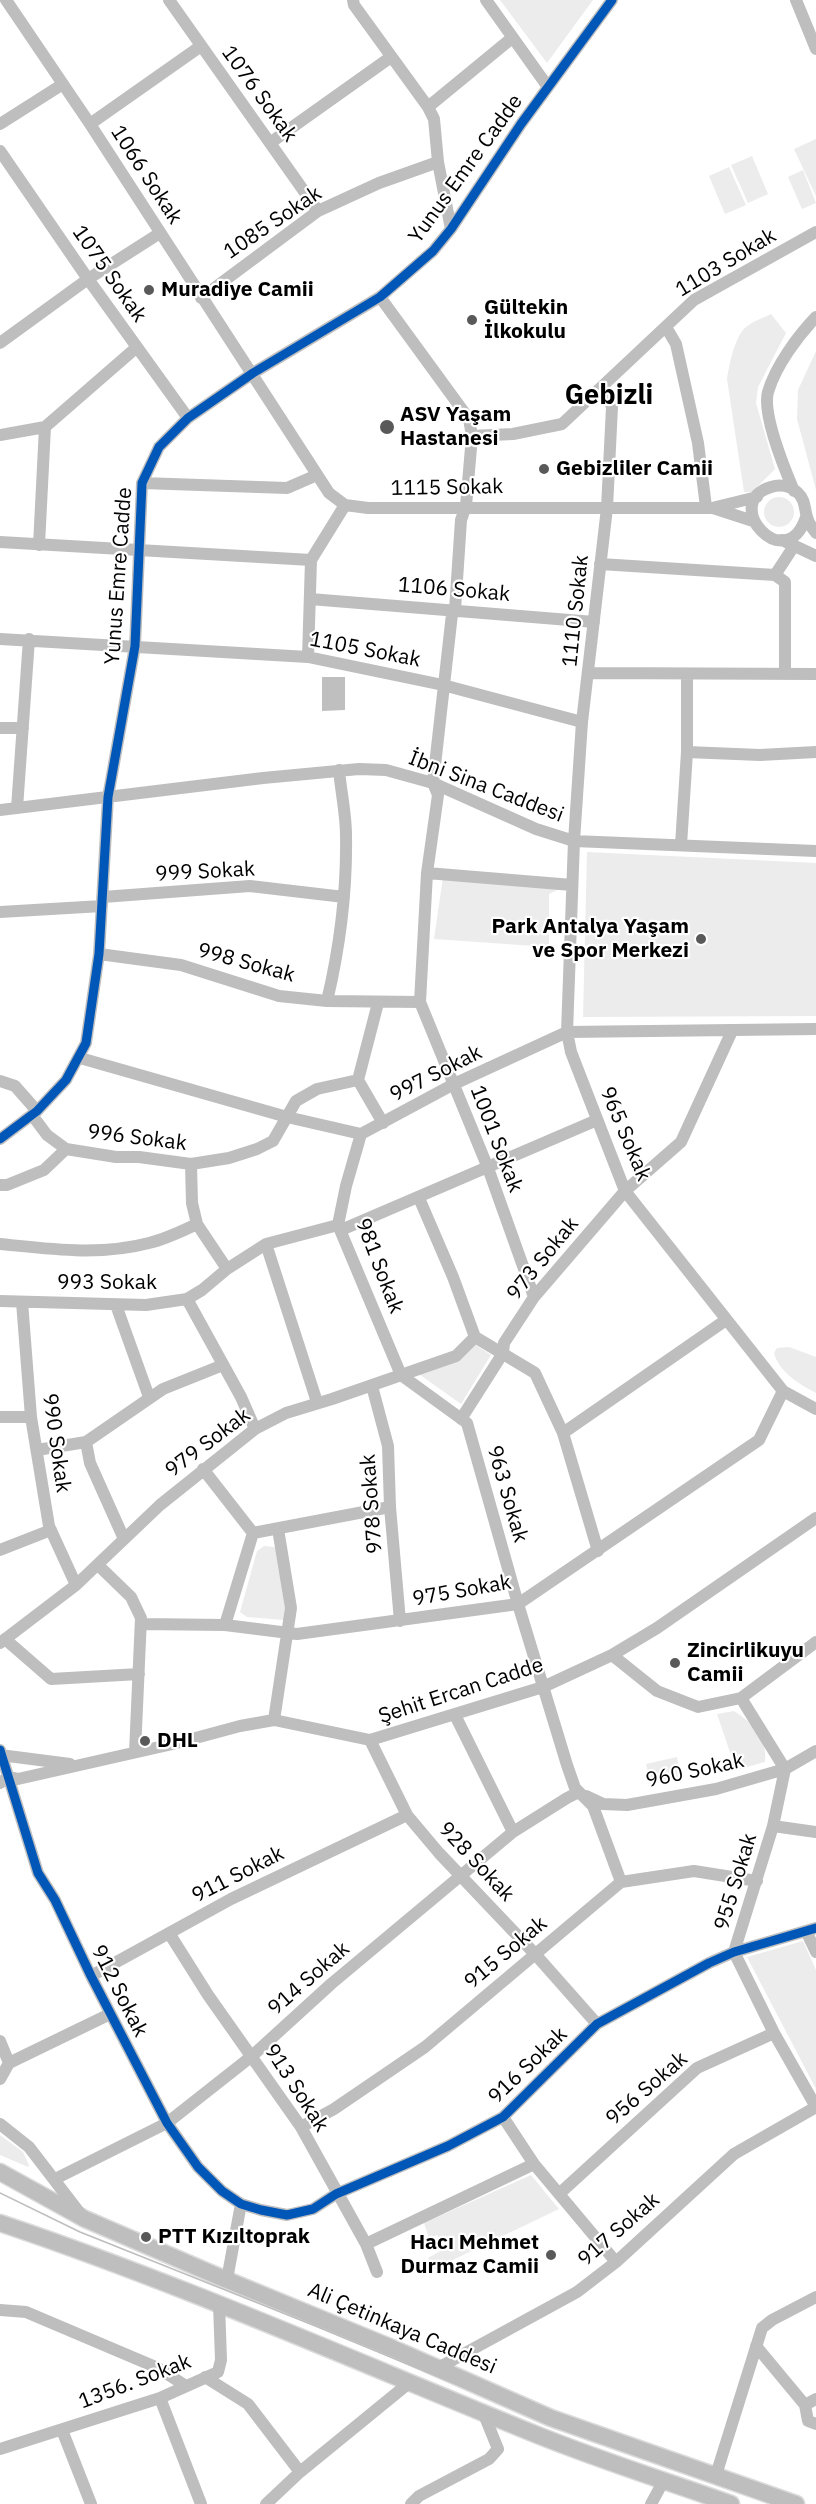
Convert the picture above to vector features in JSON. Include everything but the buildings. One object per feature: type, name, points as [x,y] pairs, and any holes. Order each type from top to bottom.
[{"type":"main road","name":"Ali Çetinkaya Caddesi","points":[[0,2172],[85,2219],[551,2418],[796,2504]]},
{"type":"main road","points":[[0,2223],[108,2260],[537,2435],[731,2504]]},
{"type":"street","name":"1076 Sokak","points":[[169,0],[318,211]]},
{"type":"street","points":[[353,0],[354,5],[428,107],[434,119],[438,162],[451,229]]},
{"type":"street","points":[[486,0],[548,87]]},
{"type":"street","name":"Yunus Emre Cadde","points":[[0,1139],[34,1113],[66,1080],[80,1058],[86,1042],[99,954],[108,797],[135,646],[142,483],[159,447],[188,418],[253,373],[380,297],[433,251],[451,229],[548,87],[612,0]]},
{"type":"street","points":[[796,0],[816,50]]},
{"type":"street","name":"1066 Sokak","points":[[7,2],[90,124],[201,298],[253,373]]},
{"type":"street","points":[[428,107],[512,38]]},
{"type":"street","points":[[90,124],[201,46]]},
{"type":"street","points":[[270,143],[391,57]]},
{"type":"street","points":[[0,124],[63,84]]},
{"type":"street","name":"1075 Sokak","points":[[0,151],[188,418]]},
{"type":"street","name":"1085 Sokak","points":[[201,298],[318,211],[379,183],[438,162]]},
{"type":"street","name":"1103 Sokak","points":[[472,436],[513,434],[562,424],[694,300],[816,232]]},
{"type":"street","points":[[1,341],[88,279],[160,233]]},
{"type":"street","points":[[380,297],[469,418],[472,436]]},
{"type":"street","points":[[816,317],[794,340],[768,391],[768,410],[779,458],[794,490],[803,500],[806,517],[816,533]]},
{"type":"street","points":[[666,327],[676,344],[698,443],[709,508]]},
{"type":"street","points":[[0,435],[45,427],[136,346]]},
{"type":"street","points":[[253,373],[329,493],[345,505],[311,560],[308,657]]},
{"type":"street","name":"1110 Sokak","points":[[574,841],[582,722],[607,508],[612,407],[604,386]]},
{"type":"street","points":[[39,545],[45,427]]},
{"type":"street","name":"1001 Sokak","points":[[472,436],[466,506],[461,520],[455,610],[452,614],[433,783],[438,795],[427,873],[420,1002],[488,1168],[534,1297]]},
{"type":"street","points":[[774,486],[779,458]]},
{"type":"street","points":[[142,483],[287,488],[317,475]]},
{"type":"street","points":[[794,490],[781,486],[764,490],[753,504],[753,521],[765,536],[782,540],[816,556]]},
{"type":"street","name":"1115 Sokak","points":[[345,505],[368,508],[466,506],[709,508],[757,498]]},
{"type":"street","name":"1115 Sokak","points":[[709,508],[753,521]]},
{"type":"street","points":[[782,540],[798,532],[806,517]]},
{"type":"street","points":[[0,542],[311,560]]},
{"type":"street","points":[[775,575],[794,546]]},
{"type":"street","points":[[600,564],[775,575],[785,582],[785,674]]},
{"type":"street","name":"1106 Sokak","points":[[310,599],[594,622]]},
{"type":"street","name":"1105 Sokak","points":[[0,639],[308,657],[443,685],[582,722]]},
{"type":"street","points":[[17,808],[29,639]]},
{"type":"street","points":[[589,673],[816,674]]},
{"type":"street","points":[[681,846],[687,752],[687,674]]},
{"type":"street","points":[[0,728],[23,728]]},
{"type":"street","points":[[687,752],[760,755],[816,752]]},
{"type":"street","name":"İbni Sina Caddesi","points":[[0,810],[359,768],[386,770],[433,783],[536,829],[574,841],[816,851]]},
{"type":"street","points":[[327,1001],[338,952],[344,897],[346,834],[339,770]]},
{"type":"street","name":"965 Sokak","points":[[574,841],[567,1032],[571,1052],[625,1191],[783,1391],[816,1409]]},
{"type":"street","points":[[427,873],[572,885]]},
{"type":"street","name":"999 Sokak","points":[[0,912],[250,886],[344,897]]},
{"type":"street","name":"998 Sokak","points":[[99,954],[181,965],[279,996],[327,1001],[420,1002]]},
{"type":"street","points":[[378,1003],[358,1080],[383,1123]]},
{"type":"street","name":"997 Sokak","points":[[361,1134],[454,1084],[567,1032],[816,1029]]},
{"type":"street","name":"973 Sokak","points":[[462,1419],[503,1353],[504,1343],[534,1297],[625,1191],[681,1142],[732,1031]]},
{"type":"street","points":[[80,1058],[286,1117],[361,1134]]},
{"type":"street","name":"996 Sokak","points":[[0,1081],[15,1086],[47,1135],[66,1149],[116,1157],[139,1157],[191,1164],[229,1158],[273,1141],[283,1128],[286,1117],[296,1101],[318,1089],[358,1080]]},
{"type":"street","name":"993 Sokak","points":[[0,1301],[146,1305],[186,1299],[266,1244],[339,1228],[419,1198],[597,1120]]},
{"type":"street","name":"981 Sokak","points":[[361,1134],[346,1186],[339,1228],[401,1375]]},
{"type":"street","points":[[0,1185],[7,1185],[44,1170],[66,1149]]},
{"type":"street","points":[[191,1164],[192,1203],[197,1224],[227,1269]]},
{"type":"street","points":[[419,1198],[453,1277],[475,1337],[535,1373],[563,1433],[598,1551]]},
{"type":"street","points":[[0,1244],[87,1252],[150,1243],[197,1224]]},
{"type":"street","points":[[266,1244],[317,1402]]},
{"type":"street","points":[[186,1299],[255,1429]]},
{"type":"street","name":"990 Sokak","points":[[22,1302],[31,1417],[38,1450],[38,1464],[51,1530],[76,1585]]},
{"type":"street","points":[[116,1305],[149,1397]]},
{"type":"street","points":[[563,1433],[726,1320]]},
{"type":"street","name":"979 Sokak","points":[[3,1641],[76,1585],[203,1469],[255,1429],[285,1413],[372,1386],[456,1356],[475,1337]]},
{"type":"street","points":[[38,1450],[86,1442],[115,1424],[149,1397],[223,1365]]},
{"type":"street","points":[[401,1375],[462,1419]]},
{"type":"street","name":"978 Sokak","points":[[372,1386],[388,1446],[390,1507],[400,1621]]},
{"type":"street","name":"975 Sokak","points":[[141,1624],[225,1625],[288,1633],[400,1621],[518,1604],[759,1440],[783,1391]]},
{"type":"street","points":[[0,1417],[31,1417]]},
{"type":"street","name":"963 Sokak","points":[[462,1419],[467,1423],[518,1604],[567,1765],[575,1788],[593,1806],[621,1882]]},
{"type":"street","points":[[86,1442],[90,1463],[124,1539]]},
{"type":"street","points":[[203,1469],[253,1533]]},
{"type":"street","points":[[253,1533],[390,1507]]},
{"type":"street","name":"Şehit Ercan Cadde","points":[[4,1780],[18,1779],[273,1720],[370,1740],[543,1687],[612,1655],[657,1628],[816,1518]]},
{"type":"street","points":[[273,1720],[291,1608],[278,1529]]},
{"type":"street","points":[[0,1550],[51,1530]]},
{"type":"street","points":[[225,1625],[253,1533]]},
{"type":"street","points":[[98,1564],[132,1597],[141,1624],[135,1752]]},
{"type":"street","points":[[3,1641],[51,1679],[139,1674]]},
{"type":"street","points":[[612,1655],[657,1691],[698,1707],[741,1698],[816,1642]]},
{"type":"street","points":[[741,1698],[785,1769]]},
{"type":"street","points":[[454,1715],[513,1832]]},
{"type":"street","name":"928 Sokak","points":[[370,1740],[407,1815],[597,2024]]},
{"type":"street","name":"960 Sokak","points":[[579,1792],[603,1804],[627,1805],[716,1789],[785,1769],[816,1751]]},
{"type":"street","name":"Şehit Ercan Cadde","points":[[0,1753],[78,1765]]},
{"type":"street","name":"912 Sokak","points":[[0,1753],[4,1780],[38,1873],[55,1900],[110,2014],[167,2123],[198,2167],[222,2191],[241,2204],[261,2210]]},
{"type":"street","name":"955 Sokak","points":[[785,1769],[773,1826],[734,1952],[774,2033],[816,2107]]},
{"type":"street","name":"914 Sokak","points":[[55,2179],[167,2123],[252,2056],[331,1984],[513,1832],[579,1792]]},
{"type":"street","name":"911 Sokak","points":[[91,1976],[231,1899],[407,1815]]},
{"type":"street","points":[[773,1826],[816,1832]]},
{"type":"street","points":[[621,1882],[694,1871],[757,1881]]},
{"type":"street","name":"915 Sokak","points":[[301,2127],[334,2109],[425,2047],[621,1882]]},
{"type":"street","points":[[811,1929],[816,1952]]},
{"type":"street","name":"916 Sokak","points":[[261,2210],[287,2215],[313,2209],[336,2194],[447,2146],[503,2117],[597,2024],[709,1963],[734,1952],[811,1929]]},
{"type":"street","name":"913 Sokak","points":[[169,1933],[208,1995],[301,2127],[336,2194],[366,2244],[377,2272]]},
{"type":"street","points":[[0,2079],[9,2063],[110,2014]]},
{"type":"street","name":"956 Sokak","points":[[559,2194],[698,2068],[774,2033]]},
{"type":"street","points":[[0,2041],[9,2063]]},
{"type":"street","name":"917 Sokak","points":[[438,2368],[577,2292],[616,2262],[734,2154],[816,2107]]},
{"type":"street","points":[[503,2117],[534,2164],[616,2262]]},
{"type":"street","points":[[0,2124],[29,2147],[85,2219]]},
{"type":"street","points":[[366,2244],[534,2164]]},
{"type":"street","points":[[222,2278],[228,2274],[241,2204]]},
{"type":"street","points":[[716,2475],[762,2328],[772,2320],[816,2297]]},
{"type":"street","name":"1356. Sokak","points":[[0,2449],[160,2398],[218,2372],[221,2360],[219,2304]]},
{"type":"street","points":[[0,2310],[26,2312],[158,2368],[186,2386]]},
{"type":"street","points":[[756,2346],[810,2402],[808,2421],[816,2424]]},
{"type":"street","points":[[204,2377],[248,2404],[300,2472]]},
{"type":"street","points":[[266,2504],[300,2472],[409,2383]]},
{"type":"street","points":[[160,2398],[201,2504]]},
{"type":"street","points":[[411,2504],[419,2496],[489,2459],[498,2449],[483,2412]]},
{"type":"street","points":[[62,2430],[91,2504]]},
{"type":"street","points":[[651,2504],[664,2480]]},
{"type":"shaded area","points":[[500,0],[593,0],[547,63]]},
{"type":"shaded area","points":[[816,139],[816,196],[794,149]]},
{"type":"shaded area","points":[[752,156],[768,194],[748,203],[731,165]]},
{"type":"shaded area","points":[[729,167],[746,205],[725,214],[709,176]]},
{"type":"shaded area","points":[[803,170],[816,203],[802,209],[788,177]]},
{"type":"shaded area","points":[[771,314],[786,333],[758,387],[756,403],[775,469],[752,492],[744,492],[727,379],[733,351],[742,331],[752,323]]},
{"type":"shaded area","points":[[816,351],[816,490],[797,419],[798,390]]},
{"type":"shaded area","points":[[779,497],[790,501],[794,512],[790,523],[779,527],[768,523],[764,512],[768,501]]},
{"type":"shaded area","points":[[322,677],[345,677],[345,710],[322,711]]},
{"type":"shaded area","name":"Park Antalya Yaşam ve Spor Merkezi","points":[[587,852],[816,863],[816,1016],[583,1017]]},
{"type":"shaded area","points":[[443,877],[561,888],[549,894],[549,947],[434,939]]},
{"type":"shaded area","points":[[473,1343],[491,1355],[461,1404],[416,1372]]},
{"type":"shaded area","points":[[789,1347],[816,1357],[816,1393],[790,1377],[780,1366],[774,1353],[777,1348]]},
{"type":"shaded area","points":[[264,1546],[276,1547],[285,1607],[284,1620],[247,1617],[240,1612],[257,1551]]},
{"type":"shaded area","points":[[734,1711],[757,1732],[764,1746],[765,1762],[736,1770],[717,1714]]},
{"type":"shaded area","points":[[677,1757],[681,1777],[651,1784],[646,1764]]},
{"type":"shaded area","points":[[803,1941],[816,1970],[816,2089],[747,1957]]},
{"type":"shaded area","points":[[0,2135],[23,2152],[28,2167],[0,2155]]},
{"type":"shaded area","points":[[531,2175],[559,2209],[434,2269],[428,2258],[444,2249],[437,2235],[429,2238],[424,2223]]},
{"type":"tram line","points":[[0,2193],[80,2232],[567,2430],[774,2504]]},
{"type":"cycle path","points":[[0,1139],[37,1111],[66,1080],[86,1043],[99,954],[108,797],[135,646],[142,483],[159,447],[188,418],[253,373],[380,297],[433,251],[451,229],[521,124],[612,0]]},
{"type":"cycle path","points":[[0,1750],[38,1873],[55,1900],[91,1976],[167,2123],[198,2167],[222,2191],[241,2204],[261,2210],[287,2215],[313,2209],[336,2194],[448,2146],[503,2117],[597,2024],[709,1963],[734,1952],[816,1928]]},
{"type":"place","name":"Muradiye Camii","points":[[149,290]]},
{"type":"place","name":"Gültekin İlkokulu","points":[[472,320]]},
{"type":"place","name":"ASV Yaşam Hastanesi","points":[[387,427]]},
{"type":"place","name":"Gebizliler Camii","points":[[544,469]]},
{"type":"place","name":"Park Antalya Yaşam ve Spor Merkezi","points":[[701,939]]},
{"type":"place","name":"Zincirlikuyu Camii","points":[[675,1663]]},
{"type":"place","name":"DHL","points":[[145,1741]]},
{"type":"place","name":"PTT Kızıltoprak","points":[[146,2237]]},
{"type":"place","name":"Hacı Mehmet Durmaz Camii","points":[[551,2255]]},
{"type":"district","name":"Gebizli","points":[[609,396]]}]
